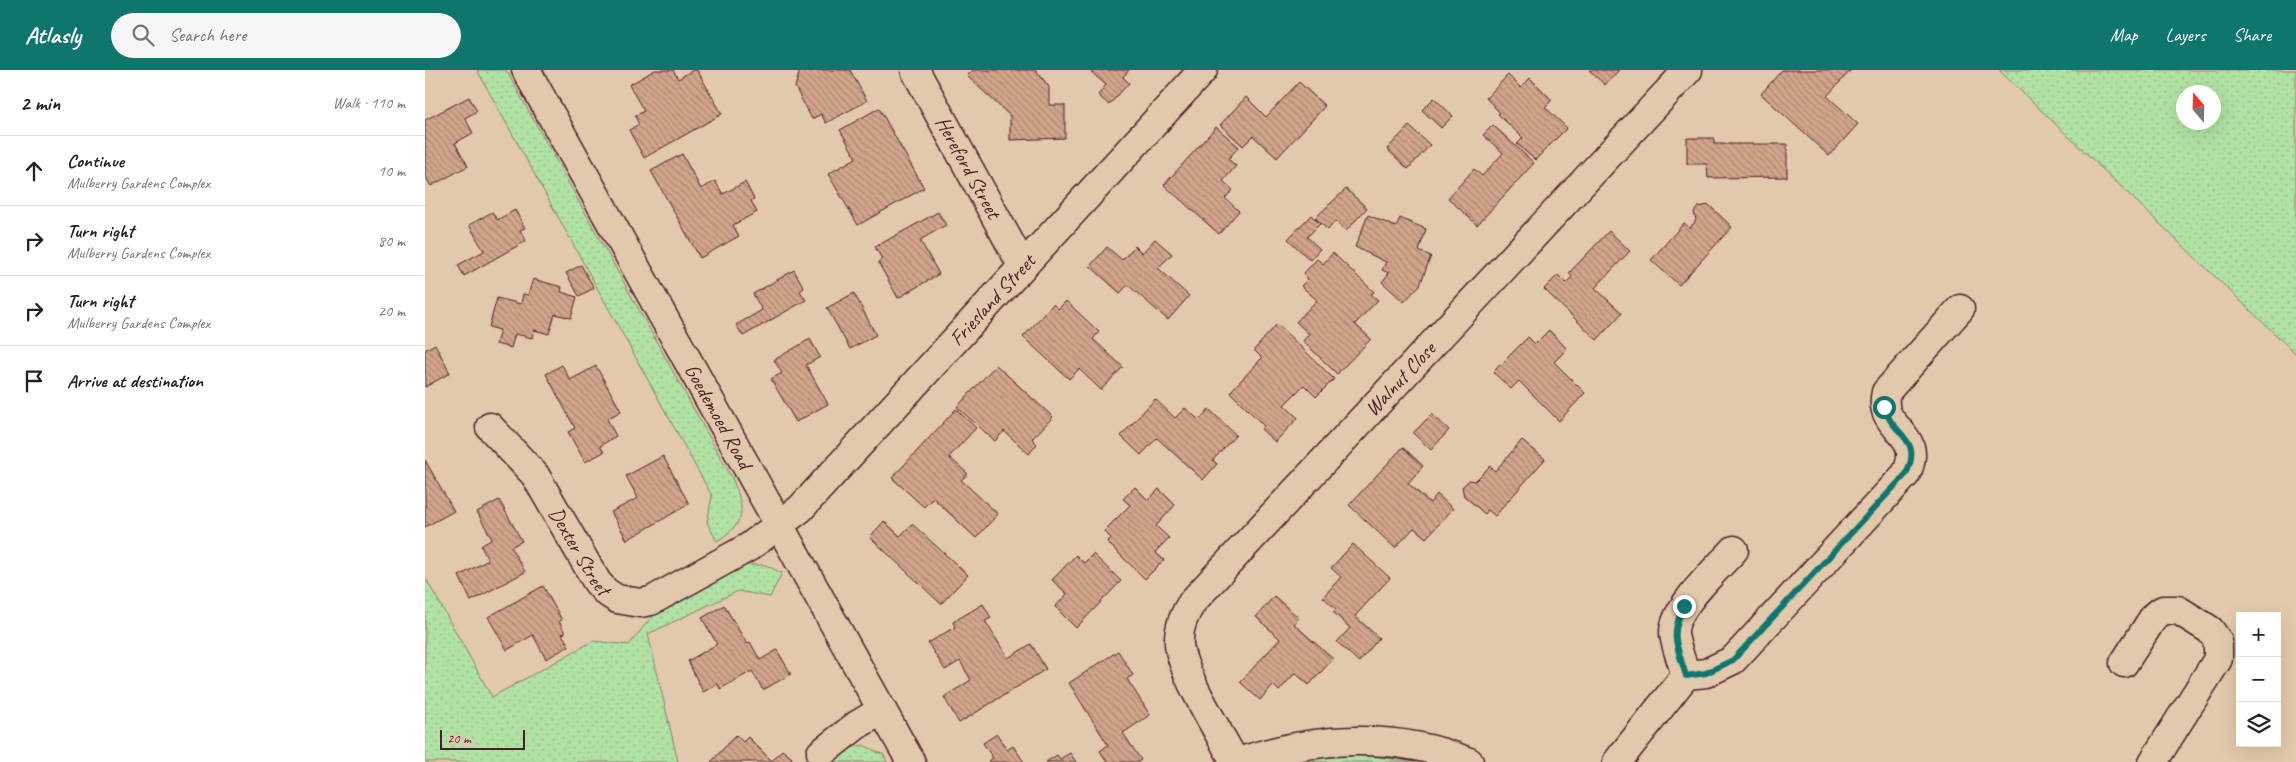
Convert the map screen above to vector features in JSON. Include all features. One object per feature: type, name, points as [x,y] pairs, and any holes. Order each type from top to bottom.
[{"type":"street","name":"Goedemoed Road","points":[[526,70],[911,762]]},
{"type":"street","name":"Hereford Street","points":[[915,70],[1022,265]]},
{"type":"street","name":"Friesland Street","points":[[778,526],[800,509],[1203,70]]},
{"type":"street","name":"Walnut Close","points":[[1236,762],[1181,656],[1179,634],[1181,622],[1189,606],[1688,70]]},
{"type":"street","points":[[1617,762],[1686,676],[1706,673],[1733,660],[1906,474],[1912,457],[1911,449],[1908,439],[1886,414],[1884,399],[1886,392],[1961,309]]},
{"type":"street","name":"Dexter Street","points":[[490,427],[535,475],[597,582],[605,592],[617,600],[640,603],[651,601],[749,547],[778,526]]},
{"type":"street","points":[[1686,676],[1674,633],[1676,621],[1684,606],[1734,550]]},
{"type":"street","points":[[2124,663],[2155,615],[2163,610],[2178,610],[2210,630],[2218,641],[2218,659],[2153,762]]},
{"type":"street","points":[[821,753],[857,725],[882,710]]},
{"type":"street","points":[[1236,762],[1304,744],[1340,741],[1407,745],[1436,751],[1469,762]]},
{"type":"green space","points":[[477,70],[506,70],[732,478],[741,506],[741,514],[734,528],[717,541],[707,523],[712,496]]},
{"type":"green space","points":[[1999,70],[2296,70],[2296,354]]},
{"type":"green space","points":[[741,565],[765,565],[782,573],[770,597],[738,591],[648,634],[678,762],[425,762],[425,577],[492,697],[593,641],[629,645],[654,614]]},
{"type":"green space","points":[[863,745],[884,755],[887,762],[837,762],[835,758],[847,749]]},
{"type":"green space","points":[[1363,755],[1416,762],[1291,762],[1306,758]]},
{"type":"building","points":[[655,70],[673,70],[678,79],[693,70],[697,70],[722,114],[644,158],[629,130],[639,124],[635,116],[644,111],[629,85]]},
{"type":"building","points":[[800,70],[850,70],[867,101],[826,123],[821,114],[812,119],[795,87]]},
{"type":"building","points":[[973,70],[1036,70],[1049,87],[1049,105],[1065,105],[1065,138],[1010,140],[1010,116],[967,76]]},
{"type":"building","points":[[1089,70],[1129,70],[1123,77],[1129,83],[1109,105],[1098,95],[1106,85]]},
{"type":"building","points":[[1589,70],[1619,70],[1605,85]]},
{"type":"building","points":[[1782,70],[1851,70],[1827,96],[1858,124],[1829,156],[1761,94]]},
{"type":"building","points":[[1508,75],[1521,88],[1530,78],[1552,100],[1545,107],[1567,128],[1535,160],[1517,144],[1523,138],[1498,114],[1500,113],[1486,98]]},
{"type":"building","points":[[1299,82],[1325,106],[1277,158],[1253,136],[1243,146],[1220,125],[1246,97],[1266,117]]},
{"type":"building","points":[[469,97],[477,111],[465,118],[473,133],[455,143],[468,166],[431,186],[425,176],[425,120]]},
{"type":"building","points":[[1434,98],[1453,116],[1441,128],[1422,110]]},
{"type":"building","points":[[879,108],[924,188],[858,225],[828,174],[856,158],[840,130]]},
{"type":"building","points":[[1493,125],[1534,163],[1477,225],[1448,198],[1474,169],[1482,176],[1503,153],[1483,135]]},
{"type":"building","points":[[1409,126],[1430,145],[1408,169],[1387,149]]},
{"type":"building","points":[[1216,127],[1239,147],[1228,159],[1236,166],[1223,181],[1233,190],[1225,198],[1239,211],[1219,234],[1164,185]]},
{"type":"building","points":[[1687,138],[1714,138],[1714,144],[1787,144],[1787,177],[1708,178],[1707,164],[1687,164]]},
{"type":"building","points":[[682,154],[701,189],[715,181],[723,194],[745,182],[754,199],[751,201],[757,212],[733,225],[739,236],[700,258],[651,171]]},
{"type":"building","points":[[1346,189],[1367,208],[1346,231],[1335,221],[1328,230],[1315,218]]},
{"type":"building","points":[[1709,205],[1732,227],[1679,285],[1651,260],[1684,223],[1690,228],[1696,220],[1694,212],[1698,207]]},
{"type":"building","points":[[515,210],[525,228],[520,230],[526,241],[464,276],[458,265],[484,251],[469,225],[492,212],[497,220]]},
{"type":"building","points":[[938,212],[946,225],[920,240],[939,274],[898,298],[878,262],[882,259],[875,247]]},
{"type":"building","points":[[1311,215],[1320,224],[1307,237],[1320,249],[1310,260],[1288,239]]},
{"type":"building","points":[[1368,215],[1396,227],[1400,218],[1426,229],[1419,251],[1431,256],[1420,285],[1404,302],[1382,282],[1389,273],[1382,270],[1386,262],[1355,247]]},
{"type":"building","points":[[1609,231],[1630,251],[1595,288],[1622,313],[1597,340],[1544,289],[1558,275],[1566,283],[1572,277],[1569,273]]},
{"type":"building","points":[[1155,239],[1172,254],[1158,268],[1189,296],[1168,320],[1128,285],[1120,293],[1090,266],[1107,247],[1122,260],[1135,246],[1142,253]]},
{"type":"building","points":[[1333,253],[1374,292],[1371,294],[1378,300],[1355,324],[1371,339],[1337,374],[1303,341],[1309,334],[1296,322],[1317,300],[1301,286],[1308,279],[1303,274],[1317,259],[1323,264]]},
{"type":"building","points":[[581,265],[594,288],[579,296],[566,273]]},
{"type":"building","points":[[794,270],[804,288],[800,291],[806,300],[743,336],[736,325],[762,310],[753,294]]},
{"type":"building","points":[[533,279],[562,287],[561,292],[577,297],[571,318],[555,314],[549,334],[534,330],[532,338],[515,334],[511,348],[496,344],[500,330],[489,327],[497,298],[521,304],[523,294],[528,295]]},
{"type":"building","points":[[854,293],[876,335],[850,349],[827,308]]},
{"type":"building","points":[[1066,301],[1099,332],[1093,339],[1123,367],[1101,390],[1079,369],[1069,379],[1023,337],[1053,304],[1058,309]]},
{"type":"building","points":[[1277,324],[1334,379],[1316,397],[1304,385],[1284,405],[1298,418],[1275,442],[1261,429],[1264,426],[1230,392],[1262,358],[1254,350]]},
{"type":"building","points":[[1549,330],[1567,349],[1554,362],[1585,393],[1559,421],[1519,381],[1511,389],[1493,372],[1528,337],[1535,344]]},
{"type":"building","points":[[810,339],[820,357],[806,365],[828,404],[796,422],[771,379],[782,373],[774,360]]},
{"type":"building","points":[[435,344],[450,373],[425,387],[425,350]]},
{"type":"building","points":[[562,365],[570,380],[596,366],[621,411],[607,419],[616,436],[600,446],[604,452],[585,462],[568,432],[575,428],[546,374]]},
{"type":"building","points":[[996,365],[1053,417],[1032,439],[1037,444],[1029,454],[1004,431],[995,441],[957,407]]},
{"type":"building","points":[[1155,399],[1175,418],[1185,408],[1199,420],[1209,409],[1236,435],[1213,460],[1217,464],[1203,480],[1157,438],[1141,455],[1121,436]]},
{"type":"building","points":[[956,409],[976,428],[949,457],[968,474],[961,480],[998,514],[976,538],[933,498],[924,507],[892,478]]},
{"type":"building","points":[[1432,414],[1449,430],[1431,450],[1413,433]]},
{"type":"building","points":[[1522,440],[1545,459],[1495,516],[1488,510],[1485,514],[1464,496],[1462,487],[1469,480],[1475,481],[1490,466],[1495,471]]},
{"type":"building","points":[[1403,447],[1423,466],[1408,483],[1430,503],[1437,494],[1453,509],[1426,538],[1414,528],[1395,548],[1349,505]]},
{"type":"building","points":[[663,456],[689,504],[627,540],[611,512],[638,498],[626,476]]},
{"type":"building","points":[[425,460],[454,511],[425,527]]},
{"type":"building","points":[[1135,487],[1148,500],[1159,489],[1175,505],[1156,526],[1169,538],[1155,552],[1164,560],[1145,579],[1107,542],[1111,538],[1104,531],[1130,505],[1123,499]]},
{"type":"building","points":[[499,500],[522,541],[511,547],[525,572],[471,601],[459,576],[488,560],[481,546],[492,539],[477,512]]},
{"type":"building","points":[[884,521],[900,536],[912,524],[968,575],[941,604],[870,537]]},
{"type":"building","points":[[1353,544],[1390,578],[1355,616],[1379,638],[1359,662],[1337,642],[1350,628],[1333,612],[1336,609],[1323,597],[1341,577],[1331,568]]},
{"type":"building","points":[[1093,554],[1121,581],[1076,628],[1055,607],[1067,594],[1052,580],[1076,555],[1084,563]]},
{"type":"building","points":[[543,586],[562,620],[559,621],[565,633],[562,634],[569,646],[546,659],[533,635],[507,650],[488,617]]},
{"type":"building","points":[[1274,596],[1299,618],[1294,624],[1333,659],[1309,685],[1295,673],[1279,691],[1273,685],[1260,700],[1240,682],[1280,639],[1256,617]]},
{"type":"building","points":[[983,604],[991,618],[985,621],[1008,658],[1031,644],[1046,669],[959,723],[944,697],[971,680],[960,661],[945,670],[928,643],[955,627],[953,622]]},
{"type":"building","points":[[724,605],[747,644],[750,642],[760,660],[777,650],[791,674],[763,690],[752,671],[720,689],[718,684],[703,692],[688,661],[717,644],[702,618]]},
{"type":"building","points":[[1118,651],[1133,675],[1127,679],[1150,715],[1123,733],[1141,760],[1138,762],[1107,762],[1100,751],[1108,745],[1069,683]]},
{"type":"building","points":[[997,734],[1007,750],[1013,746],[1024,762],[988,762],[993,758],[983,743]]},
{"type":"building","points":[[736,735],[743,742],[748,737],[772,761],[782,750],[792,758],[789,762],[711,762]]},
{"type":"building","points":[[1070,753],[1076,762],[1046,762],[1057,755],[1060,759]]},
{"type":"route","points":[[1684,606],[1676,621],[1674,633],[1686,676],[1706,673],[1720,668],[1733,660],[1906,474],[1912,457],[1908,439],[1886,414],[1884,407]]}]
